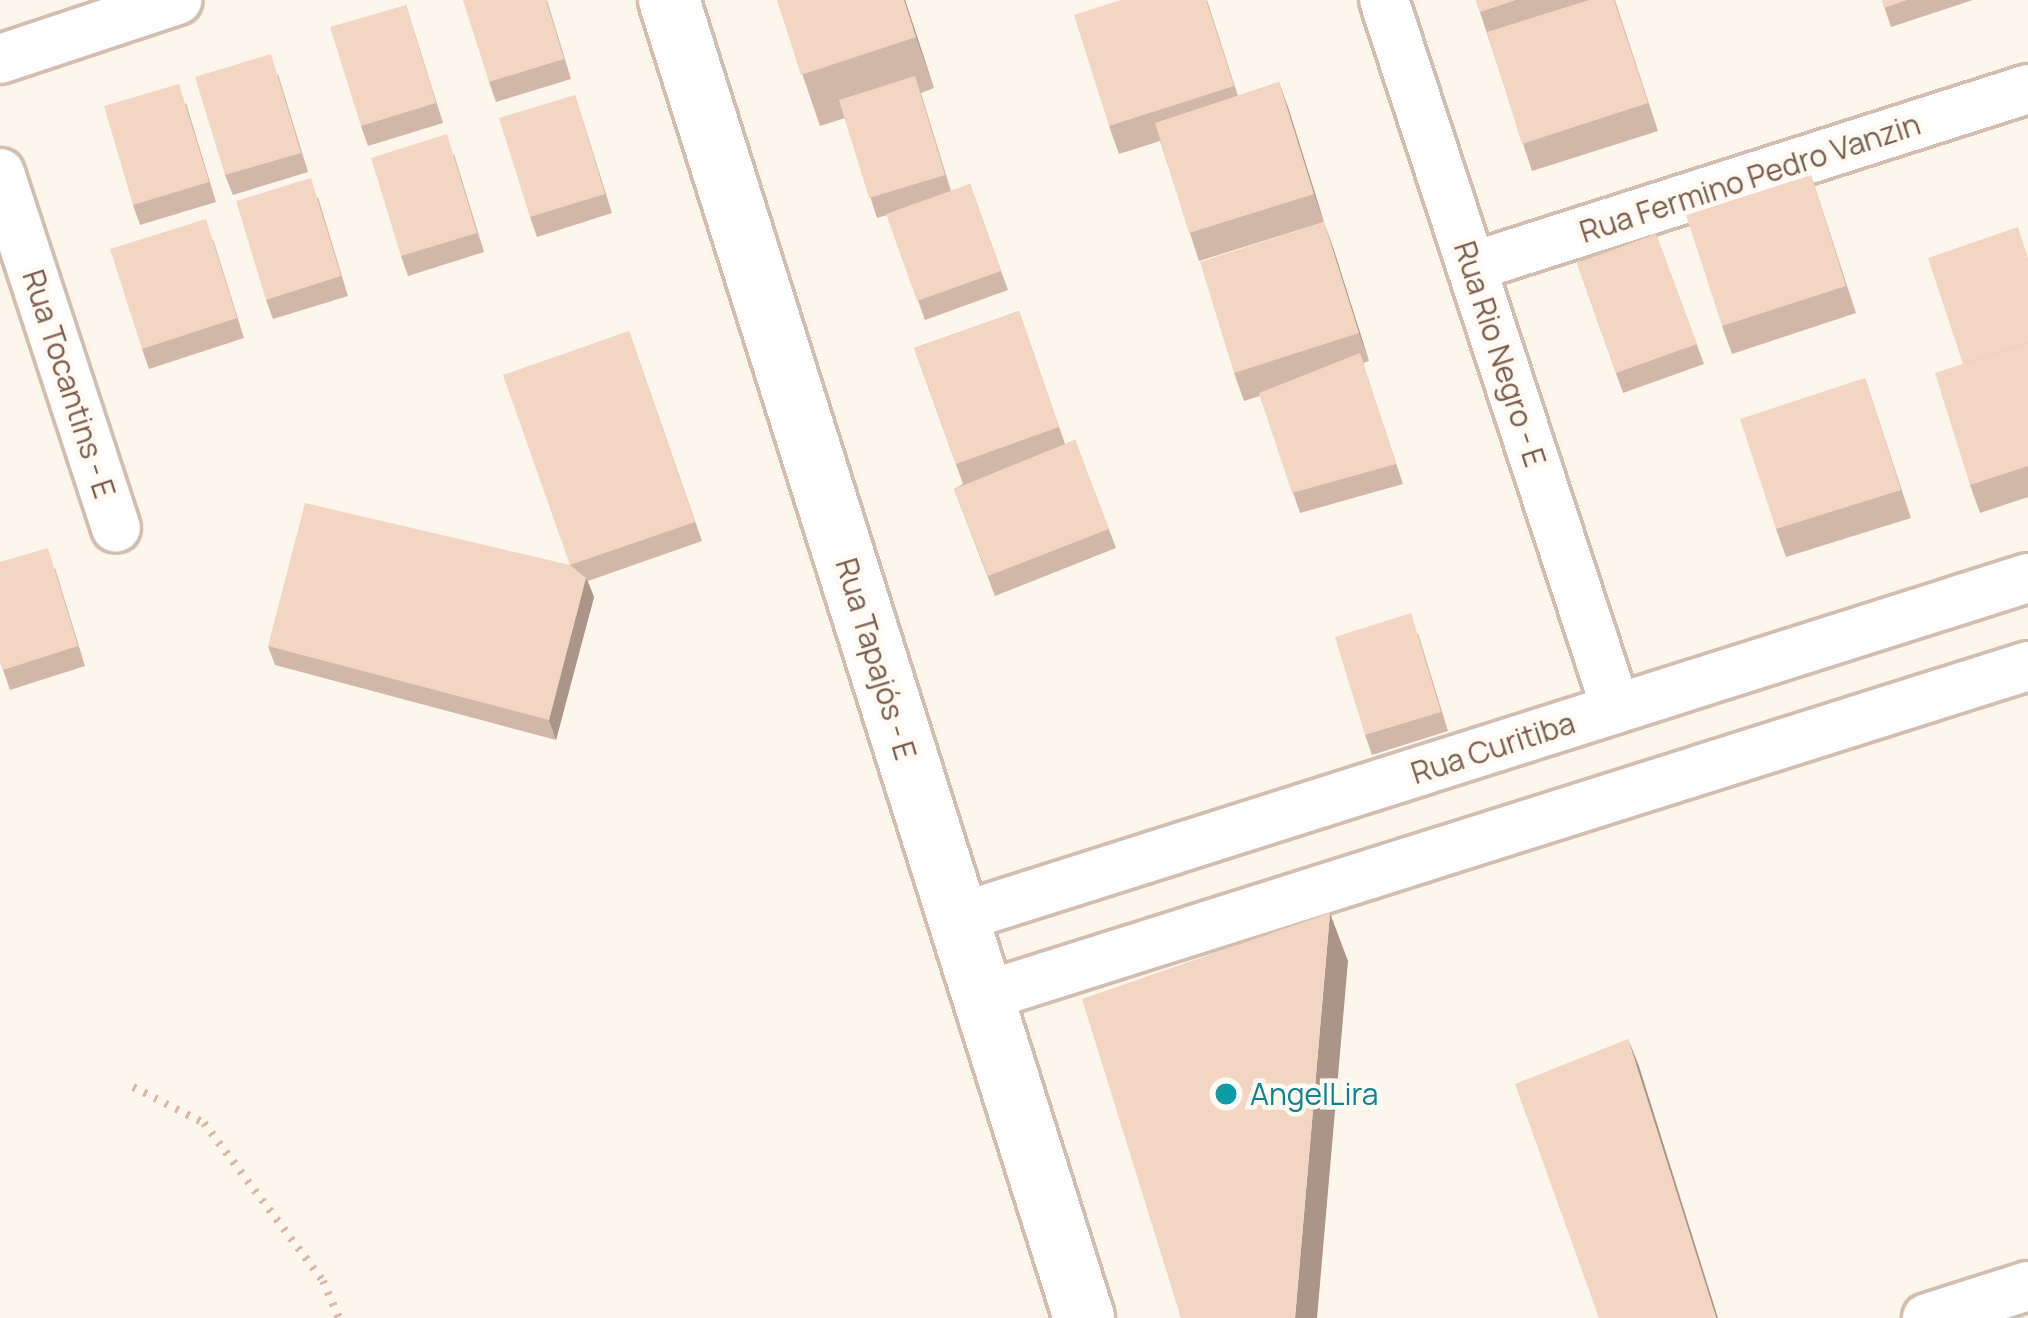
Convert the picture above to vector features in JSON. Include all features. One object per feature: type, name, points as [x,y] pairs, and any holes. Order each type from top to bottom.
[{"type":"street","points":[[0,58],[177,0]]},
{"type":"street","name":"Rua Tapajós - E","points":[[669,0],[1084,1318]]},
{"type":"street","name":"Rua Rio Negro - E","points":[[1384,0],[1616,709]]},
{"type":"street","name":"Rua Fermino Pedro Vanzin","points":[[1471,267],[2028,89]]},
{"type":"street","name":"Rua Tocantins - E","points":[[0,173],[116,527]]},
{"type":"street","name":"Rua Curitiba","points":[[958,918],[2028,578]]},
{"type":"street","points":[[982,997],[2028,666]]},
{"type":"street","points":[[1927,1318],[2028,1286]]},
{"type":"path","points":[[133,1087],[204,1123],[339,1318]]},
{"type":"building","points":[[463,0],[546,0],[564,59],[489,82]]},
{"type":"building","points":[[777,0],[904,0],[916,37],[801,75]]},
{"type":"building","points":[[1121,0],[1206,0],[1234,86],[1109,126],[1074,15]]},
{"type":"building","points":[[1476,0],[1516,0],[1480,12]]},
{"type":"building","points":[[1589,0],[1614,0],[1648,103],[1522,144],[1487,32]]},
{"type":"building","points":[[1882,0],[1907,0],[1884,8]]},
{"type":"building","points":[[406,5],[436,103],[361,126],[330,27]]},
{"type":"building","points":[[271,54],[301,153],[225,175],[195,77]]},
{"type":"building","points":[[915,76],[945,175],[869,198],[839,100]]},
{"type":"building","points":[[1279,82],[1314,194],[1189,233],[1155,123]]},
{"type":"building","points":[[179,84],[209,182],[133,205],[104,106]]},
{"type":"building","points":[[575,95],[605,194],[530,217],[499,118]]},
{"type":"building","points":[[447,134],[477,233],[401,256],[371,158]]},
{"type":"building","points":[[1811,175],[1846,286],[1722,326],[1686,215]]},
{"type":"building","points":[[311,178],[341,276],[266,300],[236,201]]},
{"type":"building","points":[[970,184],[1001,271],[917,301],[886,214]]},
{"type":"building","points":[[206,219],[237,318],[142,349],[110,249]]},
{"type":"building","points":[[1324,222],[1359,333],[1234,373],[1200,262]]},
{"type":"building","points":[[2018,227],[2028,259],[2028,343],[1963,364],[1928,258]]},
{"type":"building","points":[[1656,234],[1697,344],[1616,373],[1577,263]]},
{"type":"building","points":[[1019,311],[1059,427],[956,464],[914,348]]},
{"type":"building","points":[[629,331],[695,522],[570,565],[503,375]]},
{"type":"building","points":[[2028,343],[2028,466],[1970,485],[1935,373]]},
{"type":"building","points":[[1360,353],[1396,464],[1292,493],[1259,393]]},
{"type":"building","points":[[1865,378],[1901,490],[1776,529],[1740,419]]},
{"type":"building","points":[[1075,440],[1109,529],[988,576],[954,489]]},
{"type":"building","points":[[305,503],[570,565],[586,578],[549,720],[268,646]]},
{"type":"building","points":[[48,548],[78,646],[3,670],[0,562]]},
{"type":"building","points":[[1411,613],[1441,712],[1365,735],[1335,637]]},
{"type":"building","name":"AngelLira","points":[[1330,913],[1295,1318],[1181,1318],[1082,999]]},
{"type":"building","points":[[1628,1039],[1713,1318],[1599,1318],[1515,1084]]},
{"type":"place","name":"AngelLira","points":[[1226,1094]]}]
